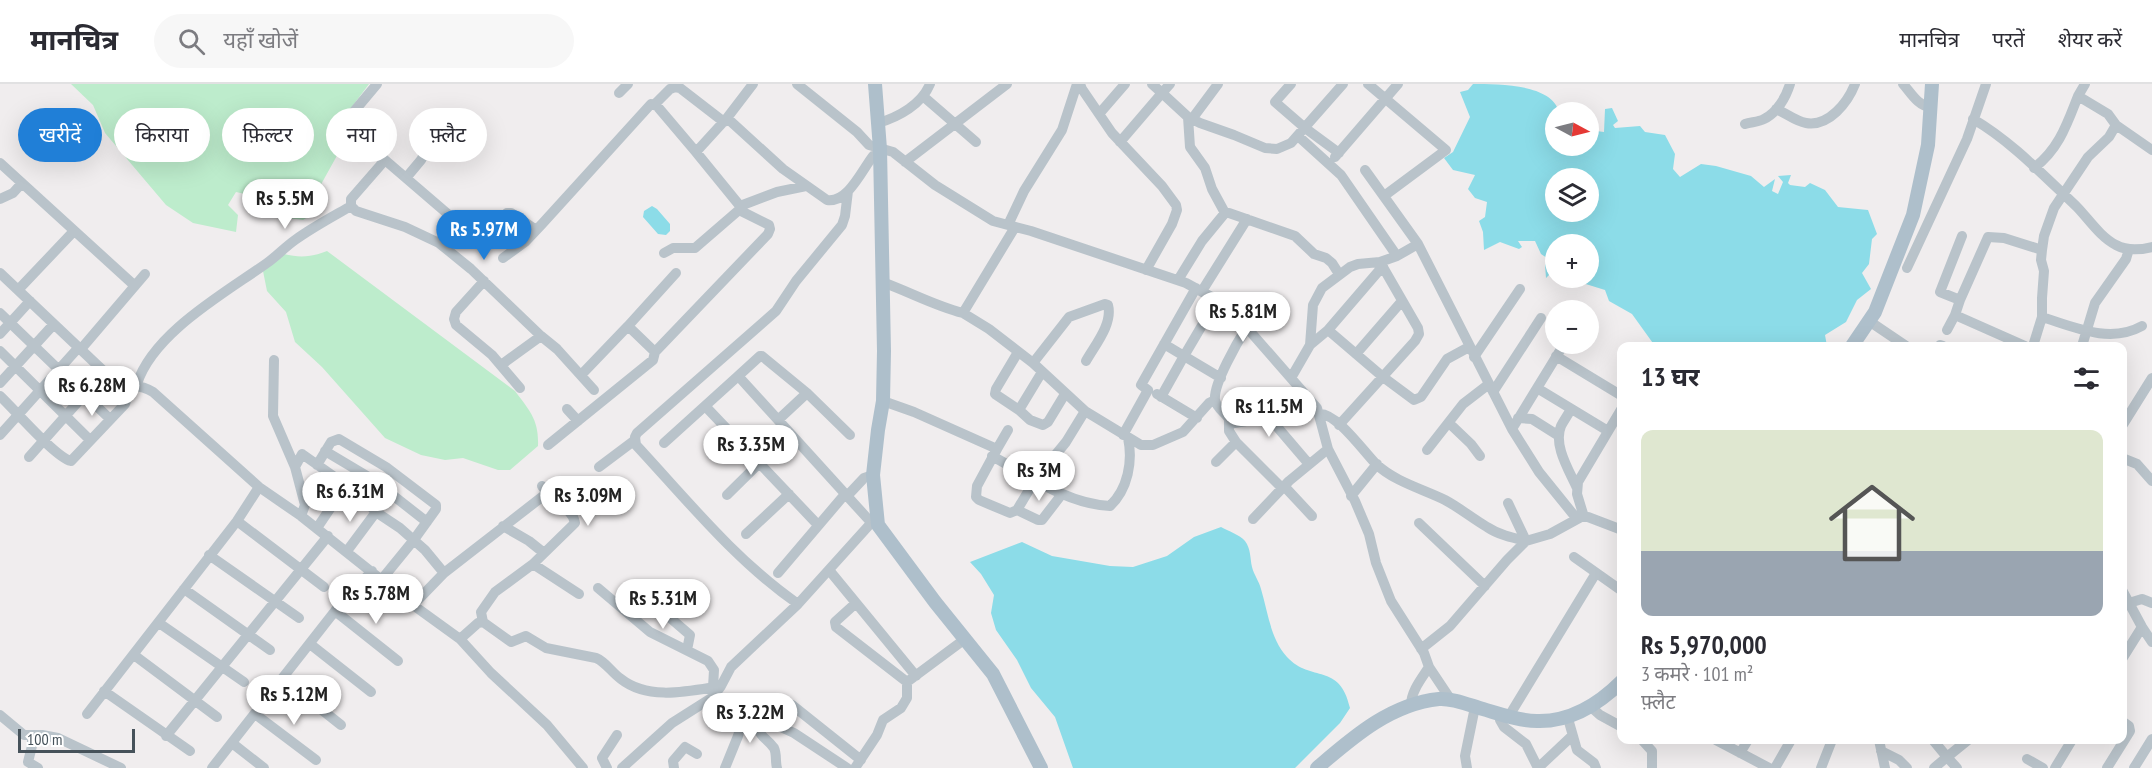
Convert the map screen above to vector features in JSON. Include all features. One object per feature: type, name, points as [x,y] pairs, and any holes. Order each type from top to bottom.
[{"type":"main road","points":[[875,84],[878,123],[875,153],[882,282],[883,401],[873,475],[875,524],[993,674],[1041,768]]},
{"type":"main road","points":[[1855,342],[1875,312],[1913,215],[1928,145],[1932,84]]},
{"type":"main road","points":[[1317,768],[1371,724],[1412,705],[1446,699],[1537,722],[1567,716],[1591,707],[1617,686]]},
{"type":"street","points":[[357,108],[376,84]]},
{"type":"street","points":[[619,93],[628,84]]},
{"type":"street","points":[[696,152],[753,84]]},
{"type":"street","points":[[797,84],[857,132],[875,153]]},
{"type":"street","points":[[878,123],[913,106],[924,97],[930,84]]},
{"type":"street","points":[[905,162],[1007,84]]},
{"type":"street","points":[[1079,84],[1120,142],[1167,191],[1176,205],[1177,210],[1172,224],[1146,270]]},
{"type":"street","points":[[963,313],[1012,226],[1024,191],[1062,130],[1079,84]]},
{"type":"street","points":[[1099,114],[1125,84]]},
{"type":"street","points":[[1152,84],[1190,118],[1265,148],[1277,149],[1291,144],[1343,84]]},
{"type":"street","points":[[1120,142],[1170,84]]},
{"type":"street","points":[[1291,84],[1275,102],[1341,175],[1397,256]]},
{"type":"street","points":[[1368,84],[1446,150],[1384,196]]},
{"type":"street","points":[[1329,164],[1398,84]]},
{"type":"street","points":[[1745,124],[1764,119],[1776,109],[1784,99],[1790,84]]},
{"type":"street","points":[[1776,109],[1804,123],[1822,120],[1844,105],[1855,84]]},
{"type":"street","points":[[1904,84],[1924,107],[1930,107]]},
{"type":"street","points":[[1907,268],[1967,139],[1986,84]]},
{"type":"street","points":[[2034,168],[2045,160],[2061,139],[2085,84]]},
{"type":"street","points":[[1212,86],[1190,118],[1190,147],[1205,168],[1212,189],[1225,213]]},
{"type":"street","points":[[503,258],[525,242],[651,104],[655,104],[675,87],[680,88],[725,120],[783,169],[827,200],[832,201],[848,191],[875,153]]},
{"type":"street","points":[[2078,96],[2108,114],[2116,126],[2152,150]]},
{"type":"street","points":[[924,97],[976,142]]},
{"type":"street","points":[[548,445],[653,360],[655,351],[768,234],[770,229],[769,225],[739,208],[655,104]]},
{"type":"street","points":[[1973,119],[1994,131],[2114,244],[2129,249],[2152,247]]},
{"type":"street","points":[[2034,342],[2043,316],[2044,271],[2041,260],[2048,223],[2061,194],[2088,157],[2109,137],[2116,126]]},
{"type":"street","points":[[1302,132],[1339,153]]},
{"type":"street","points":[[875,153],[893,152],[935,185],[993,221],[1178,280],[1199,289],[1217,300],[1247,327],[1309,398],[1319,414],[1328,449],[1369,534],[1376,563],[1391,601],[1421,649],[1446,699]]},
{"type":"street","points":[[383,162],[351,199],[351,206],[356,211],[405,227],[438,243],[484,280],[557,349],[582,374],[594,390]]},
{"type":"street","points":[[387,162],[454,221],[452,227],[438,243]]},
{"type":"street","points":[[406,178],[420,162]]},
{"type":"street","points":[[0,163],[135,286]]},
{"type":"street","points":[[1365,170],[1418,244],[1512,429],[1539,472],[1580,518],[1617,529]]},
{"type":"street","points":[[0,199],[13,193],[22,183]]},
{"type":"street","points":[[664,253],[673,248],[695,248],[739,208],[791,188],[806,186]]},
{"type":"street","points":[[798,604],[778,591],[746,562],[644,454],[636,445],[635,440],[637,433],[776,311],[796,281],[842,225],[848,191]]},
{"type":"street","points":[[137,384],[143,368],[155,350],[194,314],[269,262],[295,240],[351,206]]},
{"type":"street","points":[[452,227],[477,241],[507,213],[511,213],[536,230]]},
{"type":"street","points":[[1225,213],[1295,236],[1314,254],[1332,263],[1339,274]]},
{"type":"street","points":[[1178,280],[1202,241],[1225,213]]},
{"type":"street","points":[[1197,418],[1141,385],[1199,289],[1247,219]]},
{"type":"street","points":[[18,290],[74,231]]},
{"type":"street","points":[[1960,300],[1940,292],[1962,236]]},
{"type":"street","points":[[1947,330],[1988,237],[2004,238],[2042,250]]},
{"type":"street","points":[[1291,378],[1310,345],[1328,330],[1381,264],[1418,244]]},
{"type":"street","points":[[2083,342],[2095,303],[2126,259],[2129,249]]},
{"type":"street","points":[[1310,345],[1312,313],[1316,298],[1322,288],[1339,274],[1358,264],[1381,264]]},
{"type":"street","points":[[1339,425],[1419,334],[1418,328],[1381,264]]},
{"type":"street","points":[[0,273],[110,377],[125,394],[127,401],[69,461],[45,441],[0,396]]},
{"type":"street","points":[[582,374],[676,273]]},
{"type":"street","points":[[0,435],[145,274]]},
{"type":"street","points":[[484,280],[456,312],[454,319],[456,325],[501,365],[520,388]]},
{"type":"street","points":[[882,282],[916,294],[944,308],[963,313],[989,329],[1033,363],[1085,411],[1141,445],[1148,446]]},
{"type":"street","points":[[1328,330],[1409,397],[1414,400],[1419,399],[1448,359],[1472,352],[1520,289]]},
{"type":"street","points":[[1161,397],[1217,300]]},
{"type":"street","points":[[0,334],[30,301]]},
{"type":"street","points":[[1356,354],[1402,301]]},
{"type":"street","points":[[1033,363],[1069,318],[1105,304],[1108,305],[1110,309],[1108,322],[1086,361]]},
{"type":"street","points":[[0,313],[110,419]]},
{"type":"street","points":[[1955,315],[2016,342]]},
{"type":"street","points":[[2043,316],[2086,331],[2109,334],[2133,331],[2142,326]]},
{"type":"street","points":[[1427,450],[1463,404],[1491,388],[1541,318]]},
{"type":"street","points":[[1869,321],[1900,342]]},
{"type":"street","points":[[0,383],[54,324]]},
{"type":"street","points":[[628,326],[655,351]]},
{"type":"street","points":[[1247,327],[1229,356],[1215,400],[1229,419],[1228,431],[1236,442],[1312,516]]},
{"type":"street","points":[[501,365],[541,336]]},
{"type":"street","points":[[1164,344],[1221,378]]},
{"type":"street","points":[[0,351],[90,440]]},
{"type":"street","points":[[1018,352],[995,393],[1034,423],[1046,425],[1065,394]]},
{"type":"street","points":[[664,443],[760,356],[807,393],[850,435]]},
{"type":"street","points":[[1512,429],[1556,356],[1617,393]]},
{"type":"street","points":[[274,360],[273,416],[295,467],[305,505],[301,516]]},
{"type":"street","points":[[1019,410],[1042,372]]},
{"type":"street","points":[[110,377],[124,384],[137,384],[153,392],[259,487],[317,528],[413,605],[460,639],[491,673],[541,719],[583,768]]},
{"type":"street","points":[[29,457],[85,394],[110,377]]},
{"type":"street","points":[[413,605],[444,573],[503,526],[544,489],[574,517],[575,523],[534,564],[495,592],[482,612],[483,622],[511,642],[526,636],[546,648],[602,660],[622,680],[656,693],[672,693],[717,686],[739,658],[772,630],[875,524],[737,377]]},
{"type":"street","points":[[2127,418],[2152,378]]},
{"type":"street","points":[[1537,388],[1608,431]]},
{"type":"street","points":[[883,401],[914,412],[994,453],[1035,480],[1062,494],[1098,505],[1110,506],[1118,498],[1129,466],[1131,454],[1125,436],[1149,390]]},
{"type":"street","points":[[778,420],[807,393]]},
{"type":"street","points":[[1245,394],[1261,408],[1308,464]]},
{"type":"street","points":[[1129,466],[1148,446],[1183,432],[1209,403],[1215,400]]},
{"type":"street","points":[[706,407],[818,525]]},
{"type":"street","points":[[1229,424],[1246,421],[1261,408]]},
{"type":"street","points":[[567,409],[578,422]]},
{"type":"street","points":[[1571,409],[1560,427],[1559,436],[1562,452],[1576,488]]},
{"type":"street","points":[[1008,430],[977,486],[976,496],[979,500],[1010,513],[1017,510],[1035,480],[1066,442],[1085,411]]},
{"type":"street","points":[[1319,414],[1329,416],[1360,444],[1377,464],[1408,484],[1447,501],[1488,528],[1505,536],[1526,541],[1550,534],[1580,518]]},
{"type":"street","points":[[1580,518],[1576,488],[1580,477],[1617,416]]},
{"type":"street","points":[[1518,418],[1532,419],[1559,436]]},
{"type":"street","points":[[1449,423],[1480,456]]},
{"type":"street","points":[[727,495],[790,433]]},
{"type":"street","points":[[712,454],[731,434]]},
{"type":"street","points":[[317,465],[331,441],[339,439],[386,467],[435,502],[436,509],[382,579]]},
{"type":"street","points":[[599,467],[635,440]]},
{"type":"street","points":[[1216,462],[1236,442]]},
{"type":"street","points":[[1253,519],[1283,487],[1328,449]]},
{"type":"street","points":[[325,451],[372,479],[427,522]]},
{"type":"street","points":[[295,467],[302,454],[346,485],[425,550],[444,573]]},
{"type":"street","points":[[2127,460],[2137,464],[2152,480]]},
{"type":"street","points":[[1351,496],[1377,464]]},
{"type":"street","points":[[778,573],[847,494],[864,478],[873,475]]},
{"type":"street","points":[[317,528],[346,485]]},
{"type":"street","points":[[87,714],[237,521],[259,487]]},
{"type":"street","points":[[746,534],[789,494]]},
{"type":"street","points":[[1017,510],[1042,520],[1062,494]]},
{"type":"street","points":[[1508,503],[1526,541]]},
{"type":"street","points":[[347,551],[376,512]]},
{"type":"street","points":[[237,521],[324,587]]},
{"type":"street","points":[[1419,524],[1485,586]]},
{"type":"street","points":[[503,526],[544,553]]},
{"type":"street","points":[[166,736],[327,536]]},
{"type":"street","points":[[1421,649],[1450,626],[1526,541]]},
{"type":"street","points":[[209,555],[299,618]]},
{"type":"street","points":[[1574,557],[1617,588]]},
{"type":"street","points":[[534,564],[579,594]]},
{"type":"street","points":[[829,570],[911,679]]},
{"type":"street","points":[[212,768],[335,611],[372,572]]},
{"type":"street","points":[[1572,736],[1538,768],[1526,744],[1504,727],[1500,720],[1596,573]]},
{"type":"street","points":[[598,588],[645,628],[712,665],[718,693],[672,723],[622,768]]},
{"type":"street","points":[[184,589],[270,650]]},
{"type":"street","points":[[2127,599],[2152,642]]},
{"type":"street","points":[[2129,603],[2142,599],[2152,603]]},
{"type":"street","points":[[856,603],[835,622],[836,627],[911,679]]},
{"type":"street","points":[[654,604],[690,634],[687,650]]},
{"type":"street","points":[[335,611],[398,661]]},
{"type":"street","points":[[460,639],[478,623],[483,622]]},
{"type":"street","points":[[159,623],[244,682]]},
{"type":"street","points":[[2127,651],[2142,627]]},
{"type":"street","points":[[777,768],[775,750],[759,732],[759,726],[783,707],[792,705],[858,764],[883,720],[901,708],[907,698],[911,679],[965,639]]},
{"type":"street","points":[[310,644],[371,692]]},
{"type":"street","points":[[134,655],[217,717]]},
{"type":"street","points":[[1412,705],[1411,700],[1418,683],[1429,667]]},
{"type":"street","points":[[283,679],[341,725]]},
{"type":"street","points":[[104,691],[190,751]]},
{"type":"street","points":[[1467,768],[1465,756],[1475,707]]},
{"type":"street","points":[[1591,707],[1617,724]]},
{"type":"street","points":[[725,768],[744,714],[753,712],[794,733],[847,768]]},
{"type":"street","points":[[255,714],[316,760]]},
{"type":"street","points":[[0,715],[18,732],[32,736],[57,738],[122,768]]},
{"type":"street","points":[[1567,716],[1577,750],[1594,763],[1596,768]]},
{"type":"street","points":[[607,768],[602,758],[617,735]]},
{"type":"street","points":[[32,736],[32,746],[26,765],[38,768]]},
{"type":"street","points":[[2134,768],[2152,739]]},
{"type":"street","points":[[232,743],[264,768]]},
{"type":"street","points":[[1646,744],[1652,751],[1652,768]]},
{"type":"street","points":[[1723,744],[1740,753],[1754,765],[1769,768]]},
{"type":"street","points":[[1740,753],[1746,744]]},
{"type":"street","points":[[1775,768],[1789,744]]},
{"type":"street","points":[[1821,768],[1830,744]]},
{"type":"street","points":[[1937,744],[1957,768]]},
{"type":"street","points":[[1934,768],[1963,744]]},
{"type":"street","points":[[2055,768],[2070,744]]},
{"type":"street","points":[[2107,768],[2122,744]]},
{"type":"street","points":[[1880,745],[1885,768]]},
{"type":"street","points":[[1880,745],[1907,768]]},
{"type":"street","points":[[674,768],[673,761],[685,747],[697,754]]},
{"type":"street","points":[[2027,759],[2043,768]]},
{"type":"green space","points":[[71,84],[369,84],[351,108],[326,108],[326,162],[333,162],[319,188],[323,208],[303,220],[274,216],[254,196],[236,192],[228,205],[238,215],[236,232],[193,223],[166,205],[130,162],[210,162],[210,108],[114,108],[114,144],[102,126],[102,108],[94,108]]},
{"type":"green space","points":[[327,251],[515,391],[535,422],[538,446],[510,470],[498,470],[463,458],[445,460],[421,455],[385,438],[322,367],[295,342],[286,312],[267,291],[263,271],[284,254],[306,256]]},
{"type":"water","points":[[1473,84],[1510,85],[1536,91],[1553,102],[1545,102],[1545,156],[1599,156],[1599,131],[1604,132],[1605,109],[1612,108],[1618,121],[1613,125],[1615,128],[1640,126],[1645,132],[1665,135],[1675,154],[1673,169],[1680,177],[1701,164],[1751,176],[1764,187],[1775,179],[1772,191],[1778,194],[1783,182],[1778,176],[1791,175],[1788,183],[1790,185],[1805,187],[1810,183],[1825,190],[1838,207],[1868,210],[1877,234],[1872,239],[1869,264],[1862,273],[1871,289],[1857,300],[1846,322],[1825,335],[1826,342],[1652,342],[1632,314],[1609,301],[1605,290],[1599,288],[1599,234],[1545,234],[1545,257],[1541,254],[1535,241],[1518,241],[1522,247],[1519,249],[1500,242],[1484,250],[1483,232],[1479,221],[1485,217],[1487,202],[1475,198],[1468,189],[1475,175],[1453,170],[1444,158],[1453,152],[1470,117],[1460,92],[1468,90]]},
{"type":"water","points":[[652,206],[670,224],[670,231],[666,235],[658,234],[643,217],[644,211]]},
{"type":"water","points":[[1221,527],[1240,537],[1247,544],[1270,624],[1281,650],[1296,665],[1324,675],[1339,684],[1350,708],[1340,723],[1295,768],[1073,768],[1055,717],[1031,688],[1017,660],[996,630],[991,613],[994,595],[981,574],[970,562],[1022,542],[1052,556],[1110,566],[1133,567],[1167,556],[1194,537]]}]
